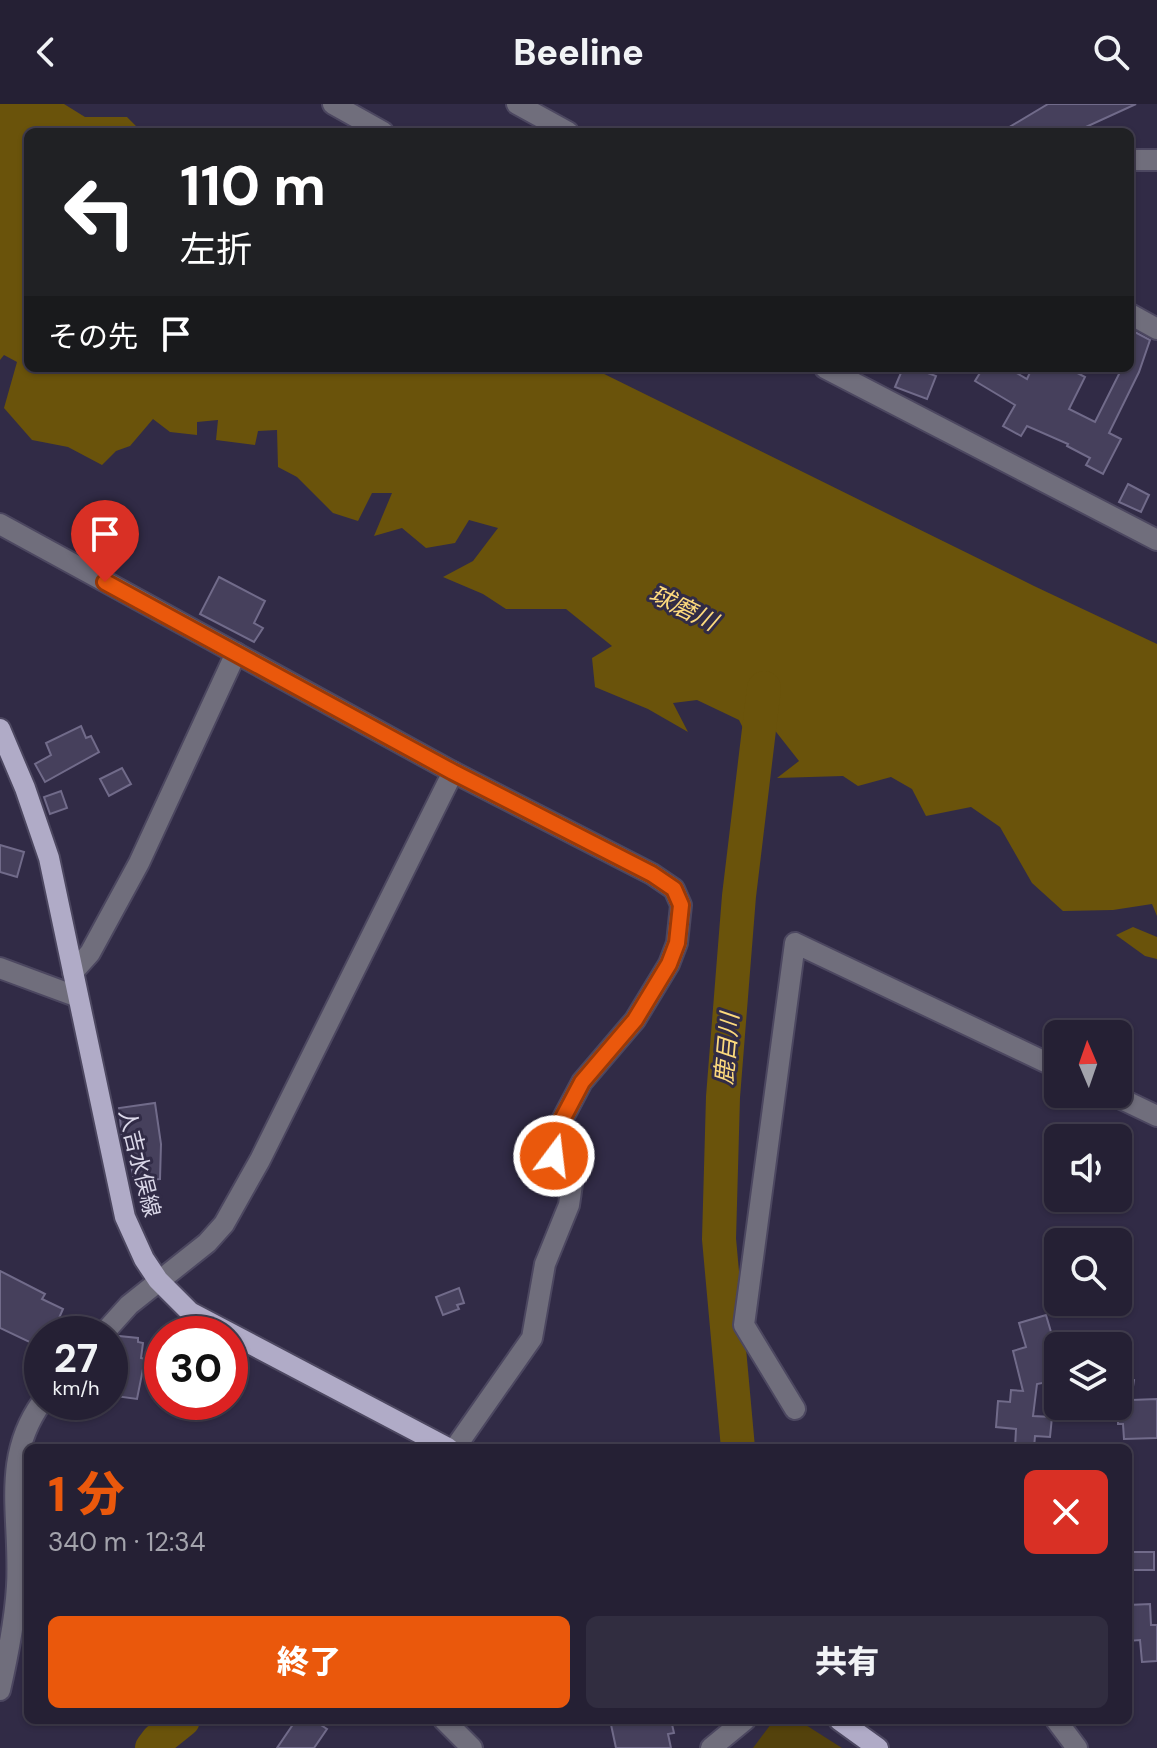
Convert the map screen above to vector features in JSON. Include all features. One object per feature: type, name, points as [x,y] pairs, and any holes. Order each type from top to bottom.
[{"type":"main road","name":"人吉水俣線","points":[[0,729],[25,788],[49,858],[125,1217],[144,1259],[158,1280],[190,1312],[440,1444]]},
{"type":"main road","points":[[845,1724],[878,1748]]},
{"type":"street","points":[[333,104],[376,128]]},
{"type":"street","points":[[517,104],[561,128]]},
{"type":"street","points":[[1134,160],[1157,160]]},
{"type":"street","points":[[1134,316],[1157,329]]},
{"type":"street","points":[[833,372],[1157,540]]},
{"type":"street","points":[[0,524],[453,772],[652,874],[674,889],[681,905],[677,943],[669,964],[635,1020],[582,1082],[554,1135],[554,1156],[572,1184],[569,1205],[545,1264],[532,1338],[458,1444]]},
{"type":"street","points":[[73,972],[90,953],[139,863],[236,653]]},
{"type":"street","points":[[119,1316],[158,1280],[207,1243],[224,1224],[291,1098],[453,772]]},
{"type":"street","points":[[795,1409],[744,1325],[795,943],[1044,1061]]},
{"type":"street","points":[[0,968],[78,997]]},
{"type":"street","points":[[1132,1104],[1157,1116]]},
{"type":"street","points":[[0,1690],[13,1639],[17,1587],[13,1459],[22,1429],[29,1420]]},
{"type":"street","points":[[448,1724],[472,1748]]},
{"type":"street","points":[[711,1748],[740,1724]]},
{"type":"street","points":[[1059,1724],[1077,1748]]},
{"type":"shaded area","points":[[771,1724],[804,1724],[842,1748],[753,1748]]},
{"type":"water","name":"球磨川","points":[[0,104],[64,104],[85,117],[127,117],[138,128],[24,128],[24,372],[600,372],[1157,644],[1157,916],[1152,904],[1113,910],[1063,911],[1032,883],[1000,827],[971,807],[926,816],[912,789],[891,777],[858,786],[843,776],[777,778],[799,761],[773,728],[748,738],[739,720],[697,700],[673,703],[688,732],[648,709],[595,687],[592,658],[612,646],[566,609],[506,609],[483,594],[443,577],[473,561],[498,528],[469,520],[455,543],[426,548],[402,528],[374,536],[392,493],[372,493],[358,521],[333,513],[297,477],[278,467],[277,430],[258,431],[255,445],[216,440],[218,420],[197,422],[197,435],[170,432],[153,419],[130,446],[116,451],[102,465],[68,447],[32,440],[4,408],[17,362],[4,355],[0,360]]},
{"type":"water","points":[[1133,927],[1157,937],[1157,959],[1145,956],[1116,935]]},
{"type":"building","points":[[1048,104],[1136,104],[1084,128],[1008,128]]},
{"type":"building","points":[[1134,332],[1150,340],[1139,372],[1109,433],[1121,439],[1103,474],[1086,465],[1090,458],[1068,444],[1027,426],[1021,436],[1003,426],[1015,405],[975,381],[981,372],[1015,372],[1027,379],[1030,372],[1076,372],[1085,377],[1069,409],[1095,422],[1120,372],[1134,372]]},
{"type":"building","points":[[901,372],[925,372],[936,376],[927,399],[895,387]]},
{"type":"building","points":[[1128,484],[1149,495],[1141,512],[1119,502]]},
{"type":"building","points":[[219,577],[265,601],[254,623],[263,628],[254,642],[200,614]]},
{"type":"building","points":[[81,726],[86,738],[91,736],[99,752],[45,782],[35,764],[51,755],[46,743]]},
{"type":"building","points":[[122,768],[131,784],[109,796],[100,779]]},
{"type":"building","points":[[61,791],[67,808],[50,814],[44,797]]},
{"type":"building","points":[[0,845],[24,852],[17,877],[0,872]]},
{"type":"building","points":[[155,1103],[161,1144],[160,1179],[134,1181],[126,1138],[122,1138],[119,1108]]},
{"type":"building","points":[[0,1271],[45,1294],[42,1299],[63,1309],[60,1316],[24,1316],[24,1339],[0,1328]]},
{"type":"building","points":[[459,1288],[464,1303],[457,1305],[459,1309],[443,1315],[436,1297]]},
{"type":"building","points":[[1046,1316],[1051,1332],[1044,1332],[1044,1383],[1037,1384],[1033,1416],[1052,1420],[1050,1437],[1035,1436],[1034,1444],[1015,1444],[1016,1429],[996,1427],[998,1401],[1010,1402],[1011,1390],[1023,1391],[1013,1351],[1026,1347],[1019,1323]]},
{"type":"building","points":[[128,1337],[138,1338],[138,1342],[143,1343],[141,1358],[144,1364],[137,1399],[128,1398]]},
{"type":"building","points":[[1157,1399],[1157,1438],[1124,1439],[1123,1424],[1118,1424],[1118,1420],[1132,1420],[1132,1400]]},
{"type":"building","points":[[1132,1552],[1154,1552],[1154,1570],[1132,1570]]},
{"type":"building","points":[[1150,1604],[1151,1625],[1157,1625],[1157,1661],[1142,1662],[1140,1640],[1132,1641],[1132,1605]]},
{"type":"building","points":[[293,1724],[319,1724],[327,1729],[314,1748],[277,1748]]},
{"type":"building","points":[[611,1724],[672,1724],[674,1733],[668,1734],[671,1748],[616,1748]]},
{"type":"waterway","name":"鹿目川","points":[[738,1444],[719,1239],[723,1097],[739,896],[764,688]]},
{"type":"waterway","name":"鹿目川","points":[[152,1748],[178,1724]]},
{"type":"route","points":[[105,582],[453,772],[652,874],[674,889],[681,905],[677,943],[669,964],[635,1020],[582,1082],[554,1135],[554,1156]]}]
